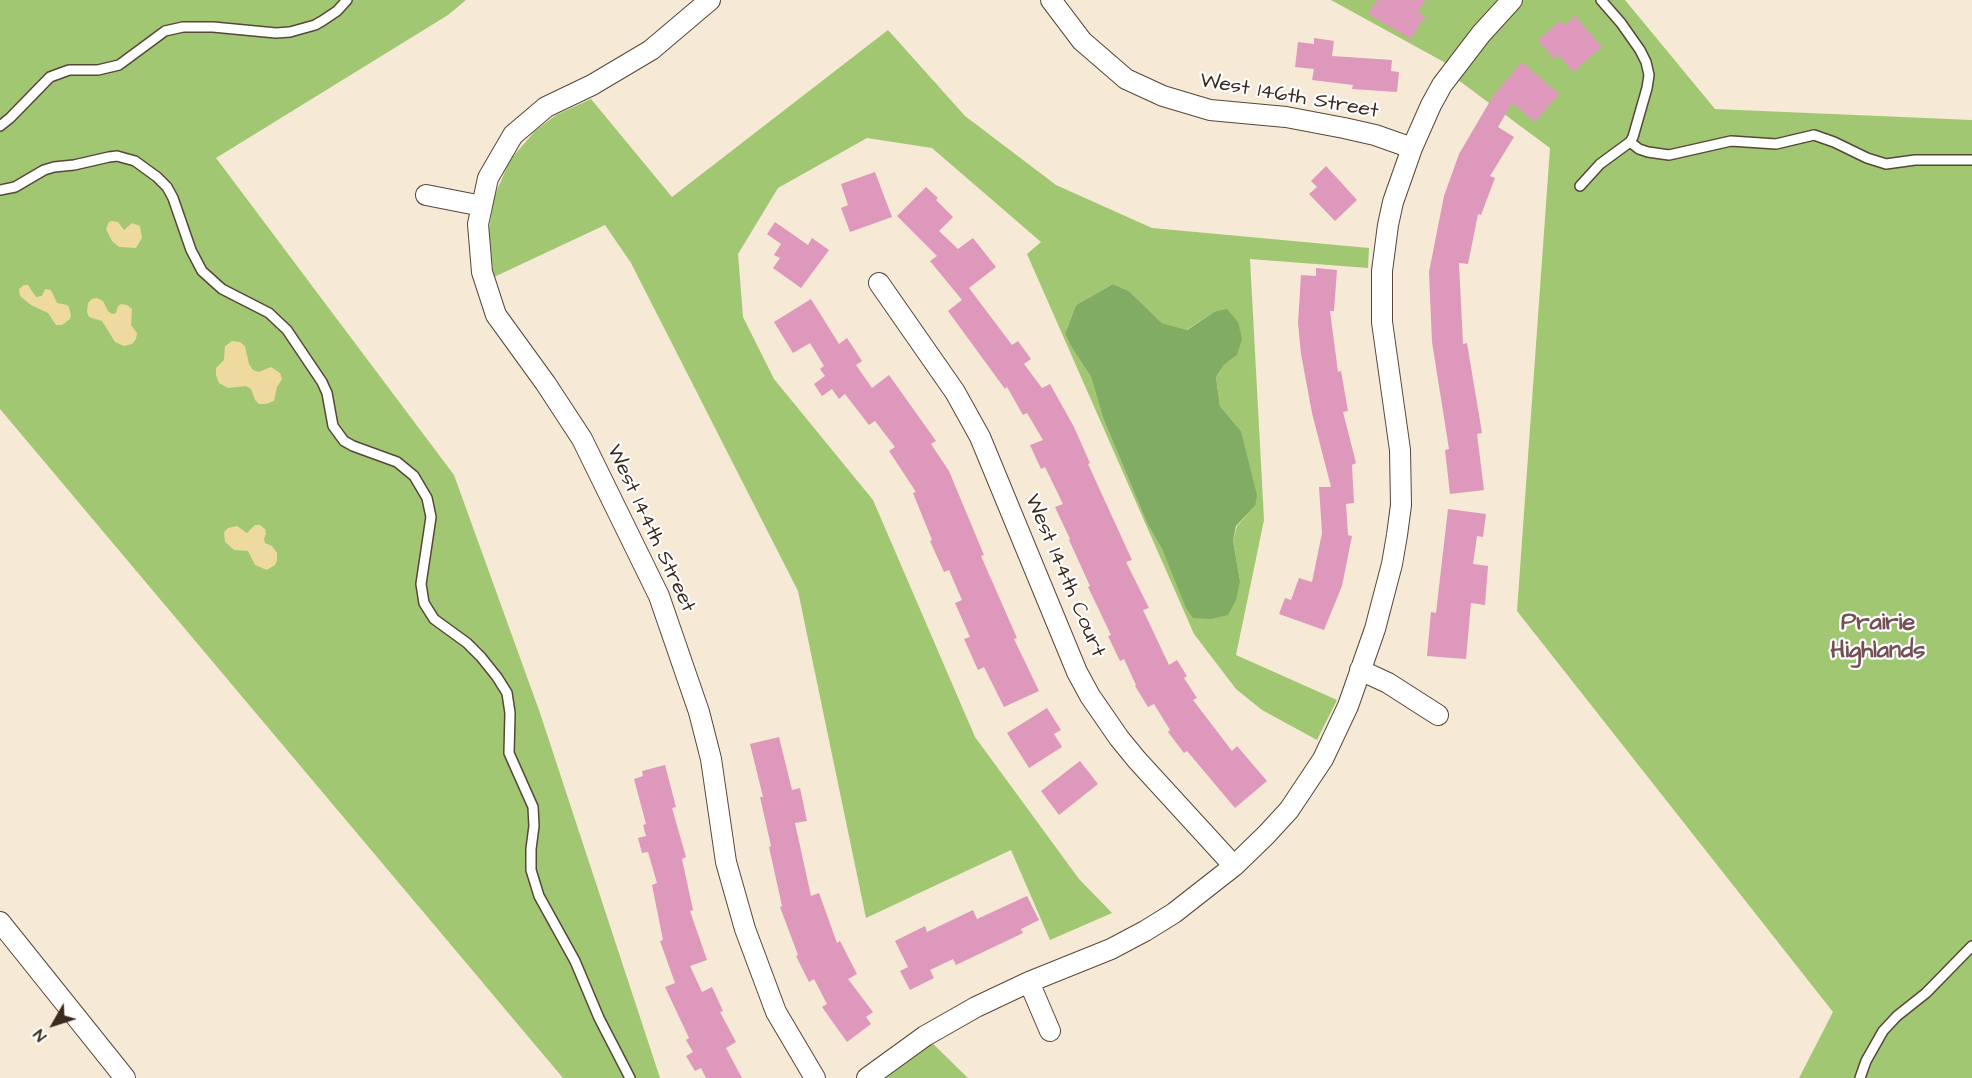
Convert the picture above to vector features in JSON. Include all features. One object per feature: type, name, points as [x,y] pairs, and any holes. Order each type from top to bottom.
[{"type":"street","name":"West 144th Street","points":[[710,0],[651,50],[592,85],[546,107],[513,135],[488,177],[478,224],[482,272],[496,315],[582,439],[659,596],[699,712],[711,759],[726,862],[745,928],[776,1012],[815,1078]]},
{"type":"street","name":"West 146th Street","points":[[1051,0],[1082,41],[1126,79],[1163,96],[1210,110],[1286,117],[1344,128],[1375,135],[1412,148]]},
{"type":"street","points":[[867,1078],[933,1030],[976,1006],[1111,949],[1145,932],[1200,894],[1234,866],[1281,819],[1307,786],[1336,733],[1375,629],[1390,574],[1401,505],[1400,450],[1382,322],[1382,271],[1393,202],[1412,148],[1431,105],[1454,67],[1512,0]]},
{"type":"street","points":[[426,195],[482,206]]},
{"type":"street","name":"West 144th Court","points":[[879,283],[955,392],[980,437],[1077,672],[1090,696],[1131,752],[1234,866]]},
{"type":"street","points":[[1360,670],[1388,683],[1438,715]]},
{"type":"street","points":[[0,922],[125,1078]]},
{"type":"street","points":[[1029,982],[1050,1031]]},
{"type":"lane","points":[[0,126],[50,77],[69,70],[98,70],[119,65],[165,31],[183,27],[213,27],[276,33],[290,32],[315,26],[337,11],[347,0]]},
{"type":"lane","points":[[1580,186],[1600,164],[1630,142],[1636,129],[1649,75],[1646,62],[1636,44],[1601,0]]},
{"type":"lane","points":[[1630,142],[1648,152],[1670,155],[1731,141],[1776,144],[1814,135],[1886,164],[1915,159],[1972,160]]},
{"type":"lane","points":[[0,190],[15,187],[44,170],[54,167],[117,156],[135,161],[157,177],[173,198],[191,250],[202,271],[222,289],[268,313],[287,330],[322,382],[327,393],[333,426],[344,441],[397,462],[414,476],[427,498],[431,517],[422,584],[424,603],[434,619],[467,643],[481,657],[507,693],[510,713],[509,753],[533,807],[531,870],[538,896],[575,962],[599,1018],[630,1078]]},
{"type":"lane","points":[[1860,1078],[1866,1061],[1883,1031],[1897,1016],[1939,981],[1972,946]]},
{"type":"green space","points":[[0,0],[466,0],[448,15],[216,158],[454,475],[540,713],[660,1078],[563,1078],[0,409]]},
{"type":"green space","points":[[1331,0],[1625,0],[1715,109],[1972,120],[1972,1078],[1799,1078],[1833,1012],[1517,611],[1550,148],[1450,74],[1453,67]]},
{"type":"green space","points":[[888,30],[965,116],[1056,185],[1152,228],[1369,248],[1368,268],[1250,259],[1264,520],[1236,655],[1337,700],[1317,740],[1262,710],[1236,689],[1194,634],[1027,254],[1041,242],[932,148],[867,138],[778,188],[738,254],[743,317],[774,379],[873,500],[975,737],[1079,879],[1112,913],[1050,940],[1011,850],[866,918],[798,591],[631,263],[605,225],[494,277],[488,236],[494,197],[510,160],[535,131],[556,115],[591,99],[672,197]],"holes":[[[1113,284],[1129,291],[1162,323],[1186,330],[1214,312],[1237,355],[1224,365],[1216,377],[1220,406],[1241,431],[1255,506],[1237,526],[1233,541],[1240,581],[1163,551],[1147,523],[1103,418],[1091,377],[1065,334],[1076,305]]]},
{"type":"green space","points":[[1113,284],[1129,291],[1162,323],[1187,330],[1214,312],[1227,309],[1238,322],[1242,339],[1237,355],[1224,365],[1216,377],[1220,406],[1241,431],[1257,495],[1255,506],[1236,526],[1233,541],[1240,581],[1236,600],[1228,615],[1211,619],[1193,618],[1186,608],[1103,418],[1091,377],[1065,334],[1076,305]]},
{"type":"green space","points":[[925,1036],[968,1078],[867,1078]]},
{"type":"sand","points":[[112,221],[118,222],[124,230],[132,223],[140,226],[142,238],[136,248],[119,247],[112,241],[106,229]]},
{"type":"sand","points":[[28,285],[36,297],[42,296],[45,289],[51,290],[57,303],[69,307],[70,319],[62,325],[56,325],[48,313],[31,305],[20,296],[19,289]]},
{"type":"sand","points":[[97,298],[103,301],[112,314],[116,313],[121,304],[132,309],[131,325],[137,333],[132,344],[124,346],[115,342],[102,321],[89,317],[88,303]]},
{"type":"sand","points":[[232,341],[240,342],[245,346],[249,364],[253,370],[259,372],[271,367],[280,373],[282,379],[277,387],[274,401],[259,404],[251,389],[246,386],[228,388],[219,383],[216,368],[224,360],[225,346]]},
{"type":"sand","points":[[255,525],[260,525],[265,529],[265,543],[272,546],[277,553],[275,565],[267,570],[255,565],[248,551],[234,550],[225,542],[224,532],[228,528],[237,526],[247,533]]},
{"type":"building","points":[[1377,0],[1425,0],[1418,12],[1425,16],[1411,39],[1368,14]]},
{"type":"building","points":[[1575,16],[1602,47],[1573,72],[1559,55],[1554,59],[1538,40],[1560,21],[1564,26]]},
{"type":"building","points":[[1314,38],[1334,41],[1332,56],[1392,60],[1391,71],[1399,72],[1397,92],[1352,89],[1353,85],[1312,80],[1314,69],[1295,67],[1298,42],[1314,44]]},
{"type":"building","points":[[1522,62],[1559,94],[1535,122],[1512,103],[1498,127],[1514,137],[1490,176],[1495,178],[1481,215],[1478,214],[1468,264],[1459,263],[1463,344],[1467,343],[1482,433],[1477,434],[1484,490],[1450,494],[1445,450],[1449,449],[1432,342],[1429,272],[1444,196],[1459,154],[1493,96]]},
{"type":"building","points":[[1326,166],[1357,200],[1335,221],[1309,194],[1317,187],[1311,181]]},
{"type":"building","points":[[875,172],[892,217],[850,232],[841,208],[848,205],[841,184]]},
{"type":"building","points":[[926,187],[953,217],[939,231],[958,249],[973,238],[996,267],[969,288],[1012,345],[1018,341],[1031,359],[1024,364],[1042,388],[1050,384],[1074,427],[1090,463],[1088,464],[1132,560],[1126,562],[1149,608],[1143,610],[1169,665],[1177,660],[1187,676],[1184,678],[1197,698],[1193,700],[1232,751],[1237,746],[1267,781],[1235,808],[1187,751],[1184,753],[1168,732],[1170,730],[1154,704],[1148,707],[1135,686],[1124,659],[1120,661],[1108,636],[1111,635],[1088,587],[1090,586],[1055,507],[1063,504],[1045,467],[1041,469],[1030,445],[1043,440],[1027,413],[1023,415],[1007,387],[1005,389],[948,311],[962,300],[930,261],[937,256],[897,216]]},
{"type":"building","points":[[775,222],[808,245],[812,238],[829,250],[801,288],[773,268],[780,258],[774,255],[781,244],[767,234]]},
{"type":"building","points":[[1316,268],[1337,270],[1334,311],[1330,311],[1338,372],[1341,371],[1348,411],[1343,412],[1356,463],[1352,465],[1354,503],[1346,504],[1348,535],[1352,536],[1342,586],[1324,630],[1279,614],[1285,598],[1291,600],[1299,578],[1312,582],[1322,533],[1319,487],[1331,487],[1312,413],[1301,354],[1298,323],[1301,275],[1316,276]]},
{"type":"building","points":[[811,299],[839,344],[847,338],[862,361],[856,365],[872,388],[889,375],[936,441],[931,444],[949,471],[984,555],[981,556],[1017,638],[1014,639],[1039,691],[1004,707],[984,667],[978,670],[964,639],[970,637],[955,603],[962,600],[949,570],[944,572],[930,541],[932,540],[913,493],[916,492],[889,451],[895,447],[875,421],[869,425],[845,394],[839,399],[832,389],[822,396],[814,384],[825,376],[820,369],[824,366],[810,343],[793,353],[774,322]]},
{"type":"building","points":[[1448,509],[1486,514],[1483,537],[1477,536],[1473,564],[1488,566],[1485,605],[1471,603],[1466,659],[1427,656],[1431,612],[1436,613]]},
{"type":"building","points":[[1047,708],[1061,730],[1054,734],[1062,747],[1029,768],[1007,733]]},
{"type":"building","points":[[779,737],[792,790],[800,788],[807,821],[795,823],[811,896],[819,893],[837,943],[840,941],[857,974],[848,979],[873,1012],[866,1017],[871,1024],[847,1042],[822,1007],[827,1004],[814,979],[809,982],[796,956],[798,955],[780,907],[782,906],[760,797],[763,797],[750,744]]},
{"type":"building","points":[[1080,761],[1098,784],[1059,815],[1041,791]]},
{"type":"building","points":[[665,765],[676,807],[672,808],[686,857],[682,859],[693,910],[690,911],[707,960],[690,966],[702,992],[712,987],[723,1011],[720,1012],[736,1042],[726,1048],[742,1078],[706,1078],[701,1068],[695,1071],[686,1056],[693,1052],[686,1040],[689,1038],[665,987],[675,983],[660,941],[663,940],[652,885],[657,883],[648,852],[642,853],[638,838],[646,836],[643,825],[646,824],[634,779],[643,776],[642,771]]},
{"type":"building","points":[[1027,896],[1039,920],[1021,929],[1023,933],[956,965],[953,959],[930,970],[934,978],[910,990],[900,971],[908,967],[895,941],[925,926],[927,932],[973,910],[977,919]]},
{"type":"district","name":"Prairie Highlands","points":[[1878,638]]}]
